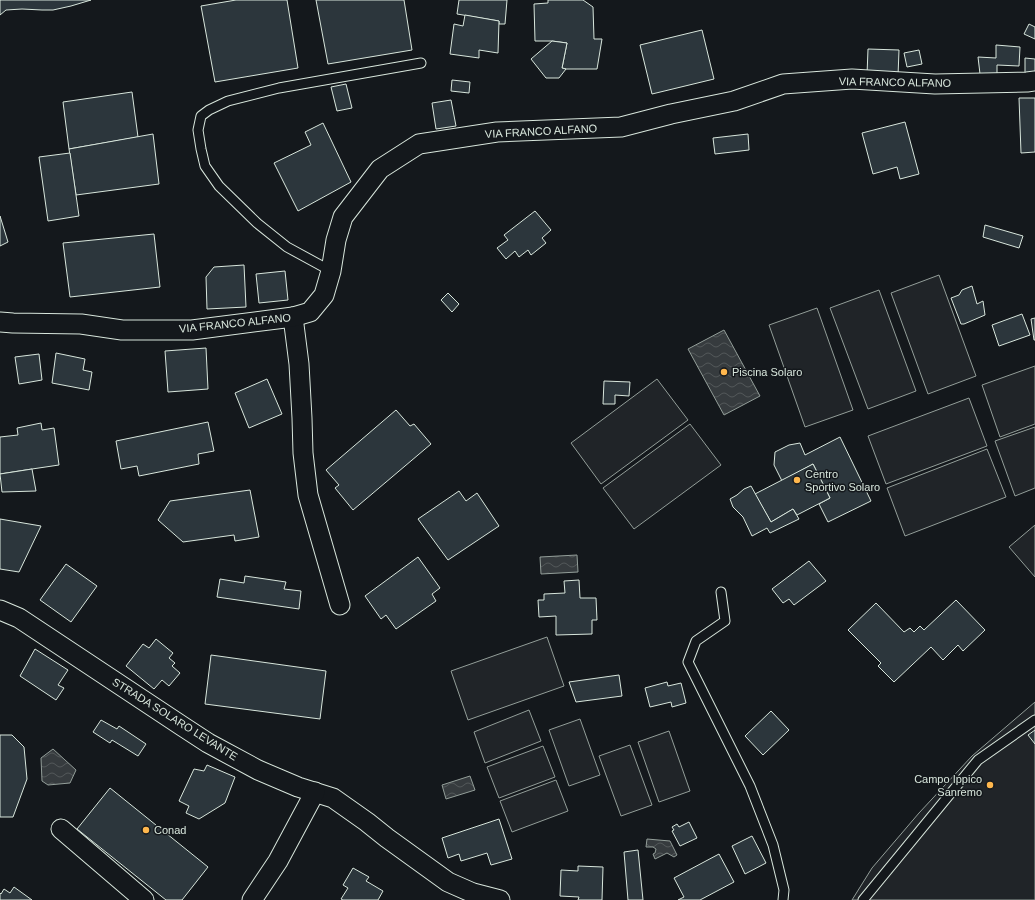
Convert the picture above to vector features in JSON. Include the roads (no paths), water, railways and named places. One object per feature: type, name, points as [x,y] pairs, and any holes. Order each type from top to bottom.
[{"type":"street","name":"VIA FRANCO ALFANO","points":[[0,322],[81,324],[122,330],[192,330],[293,317],[310,312],[324,295],[331,271],[336,240],[343,217],[380,169],[419,144],[497,132],[620,127],[671,114],[734,101],[783,84],[852,79],[935,84],[1035,81]]},
{"type":"street","points":[[293,317],[299,364],[303,453],[308,495],[340,605]]},
{"type":"street","name":"STRADA SOLARO LEVANTE","points":[[0,610],[19,618],[208,743],[258,770],[298,787],[333,798],[448,882],[473,892],[500,900]]},
{"type":"street","points":[[252,900],[278,860],[315,792]]},
{"type":"street","points":[[61,829],[144,900]]},
{"type":"lane","points":[[331,271],[287,247],[257,224],[219,186],[205,166],[198,130],[201,116],[209,110],[228,101],[279,88],[420,63]]},
{"type":"lane","points":[[721,592],[725,621],[696,641],[688,662],[750,786],[773,845],[784,890],[783,900]]},
{"type":"lane","points":[[863,900],[978,760],[1035,720]]},
{"type":"water","name":"Piscina Solaro","points":[[724,330],[760,396],[724,415],[688,349]]},
{"type":"water","points":[[577,555],[578,572],[541,574],[540,557]]},
{"type":"water","points":[[53,749],[76,770],[70,783],[48,785],[42,781],[41,758]]},
{"type":"water","points":[[470,776],[475,790],[446,799],[442,785]]},
{"type":"water","points":[[647,839],[670,841],[677,855],[674,857],[667,853],[655,859],[653,854],[655,853],[656,849],[653,847],[646,847]]},
{"type":"place","name":"Piscina Solaro","points":[[724,372]]},
{"type":"place","name":"Centro Sportivo Solaro","points":[[797,480]]},
{"type":"place","name":"Campo Ippico Sanremo","points":[[990,785]]},
{"type":"place","name":"Conad","points":[[146,830]]}]
